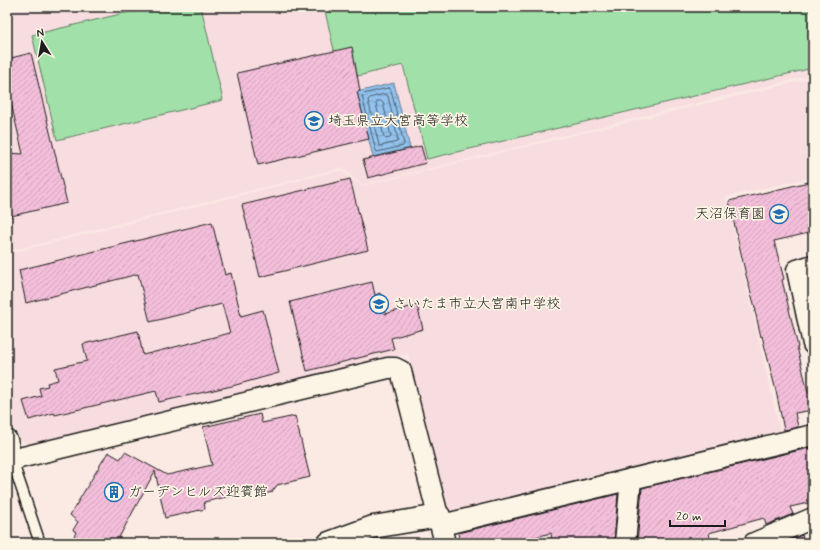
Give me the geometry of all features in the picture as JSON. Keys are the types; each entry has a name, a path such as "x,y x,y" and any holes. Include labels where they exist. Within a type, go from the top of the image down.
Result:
{"street":[{"path":"813,266 797,270 813,344"},
{"path":"7,440 10,460 388,368 395,368 401,372 442,528"},
{"path":"329,543 373,527 442,528 631,479 813,435"},
{"path":"626,543 631,479"},
{"path":"754,543 813,518"}],"lane":[{"path":"10,460 40,543"}],"shaded area":[{"name":"埼玉県立大宮高等学校","path":"7,7 813,7 813,75 362,185 341,168 7,252"},
{"name":"さいたま市立大宮南中学校","path":"812,78 813,177 726,197 781,435 456,515 446,509 408,354 29,445 16,437 7,401 7,254 340,170 362,186"}],"green space":[{"path":"150,7 201,7 223,100 57,140 32,35"},
{"path":"324,7 806,7 813,14 813,68 427,159 403,65 341,80"}],"water":[{"path":"394,83 410,148 373,157 357,92"}],"building":[{"path":"352,47 360,91 357,92 369,139 258,165 237,73"},
{"path":"31,53 67,203 7,217 7,153 23,154 7,86 7,59"},
{"path":"421,146 426,163 368,178 363,160"},
{"path":"350,179 368,250 260,277 242,205"},
{"path":"813,181 813,232 774,241 784,279 782,280 808,392 813,391 813,410 795,413 798,427 784,430 776,391 762,336 761,337 729,201"},
{"path":"212,222 225,275 231,273 241,316 263,310 279,373 232,386 159,402 156,391 55,415 54,413 29,420 23,401 41,396 39,388 48,386 47,383 58,380 55,368 87,361 83,344 138,331 143,355 230,333 222,304 150,322 138,274 26,303 19,270"},
{"path":"372,282 375,295 380,293 385,314 417,305 423,329 391,338 394,349 307,371 290,302"},
{"path":"260,414 262,423 295,416 310,477 277,485 272,492 265,494 258,494 253,491 204,502 205,509 165,518 155,471 116,543 71,543 76,532 73,530 78,522 70,515 108,452 120,459 125,452 167,475 212,465 203,427"},
{"path":"813,447 813,502 790,507 793,514 766,525 764,518 709,533 711,543 637,543 642,488"},
{"path":"618,494 614,543 552,543 551,533 513,543 460,543 458,533"},
{"path":"802,535 805,543 783,543"}],"place":[{"name":"埼玉県立大宮高等学校","path":"314,121"},
{"name":"天沼保育園","path":"779,214"},
{"name":"さいたま市立大宮南中学校","path":"379,304"},
{"name":"ガーデンヒルズ迎賓館","path":"114,492"}]}
